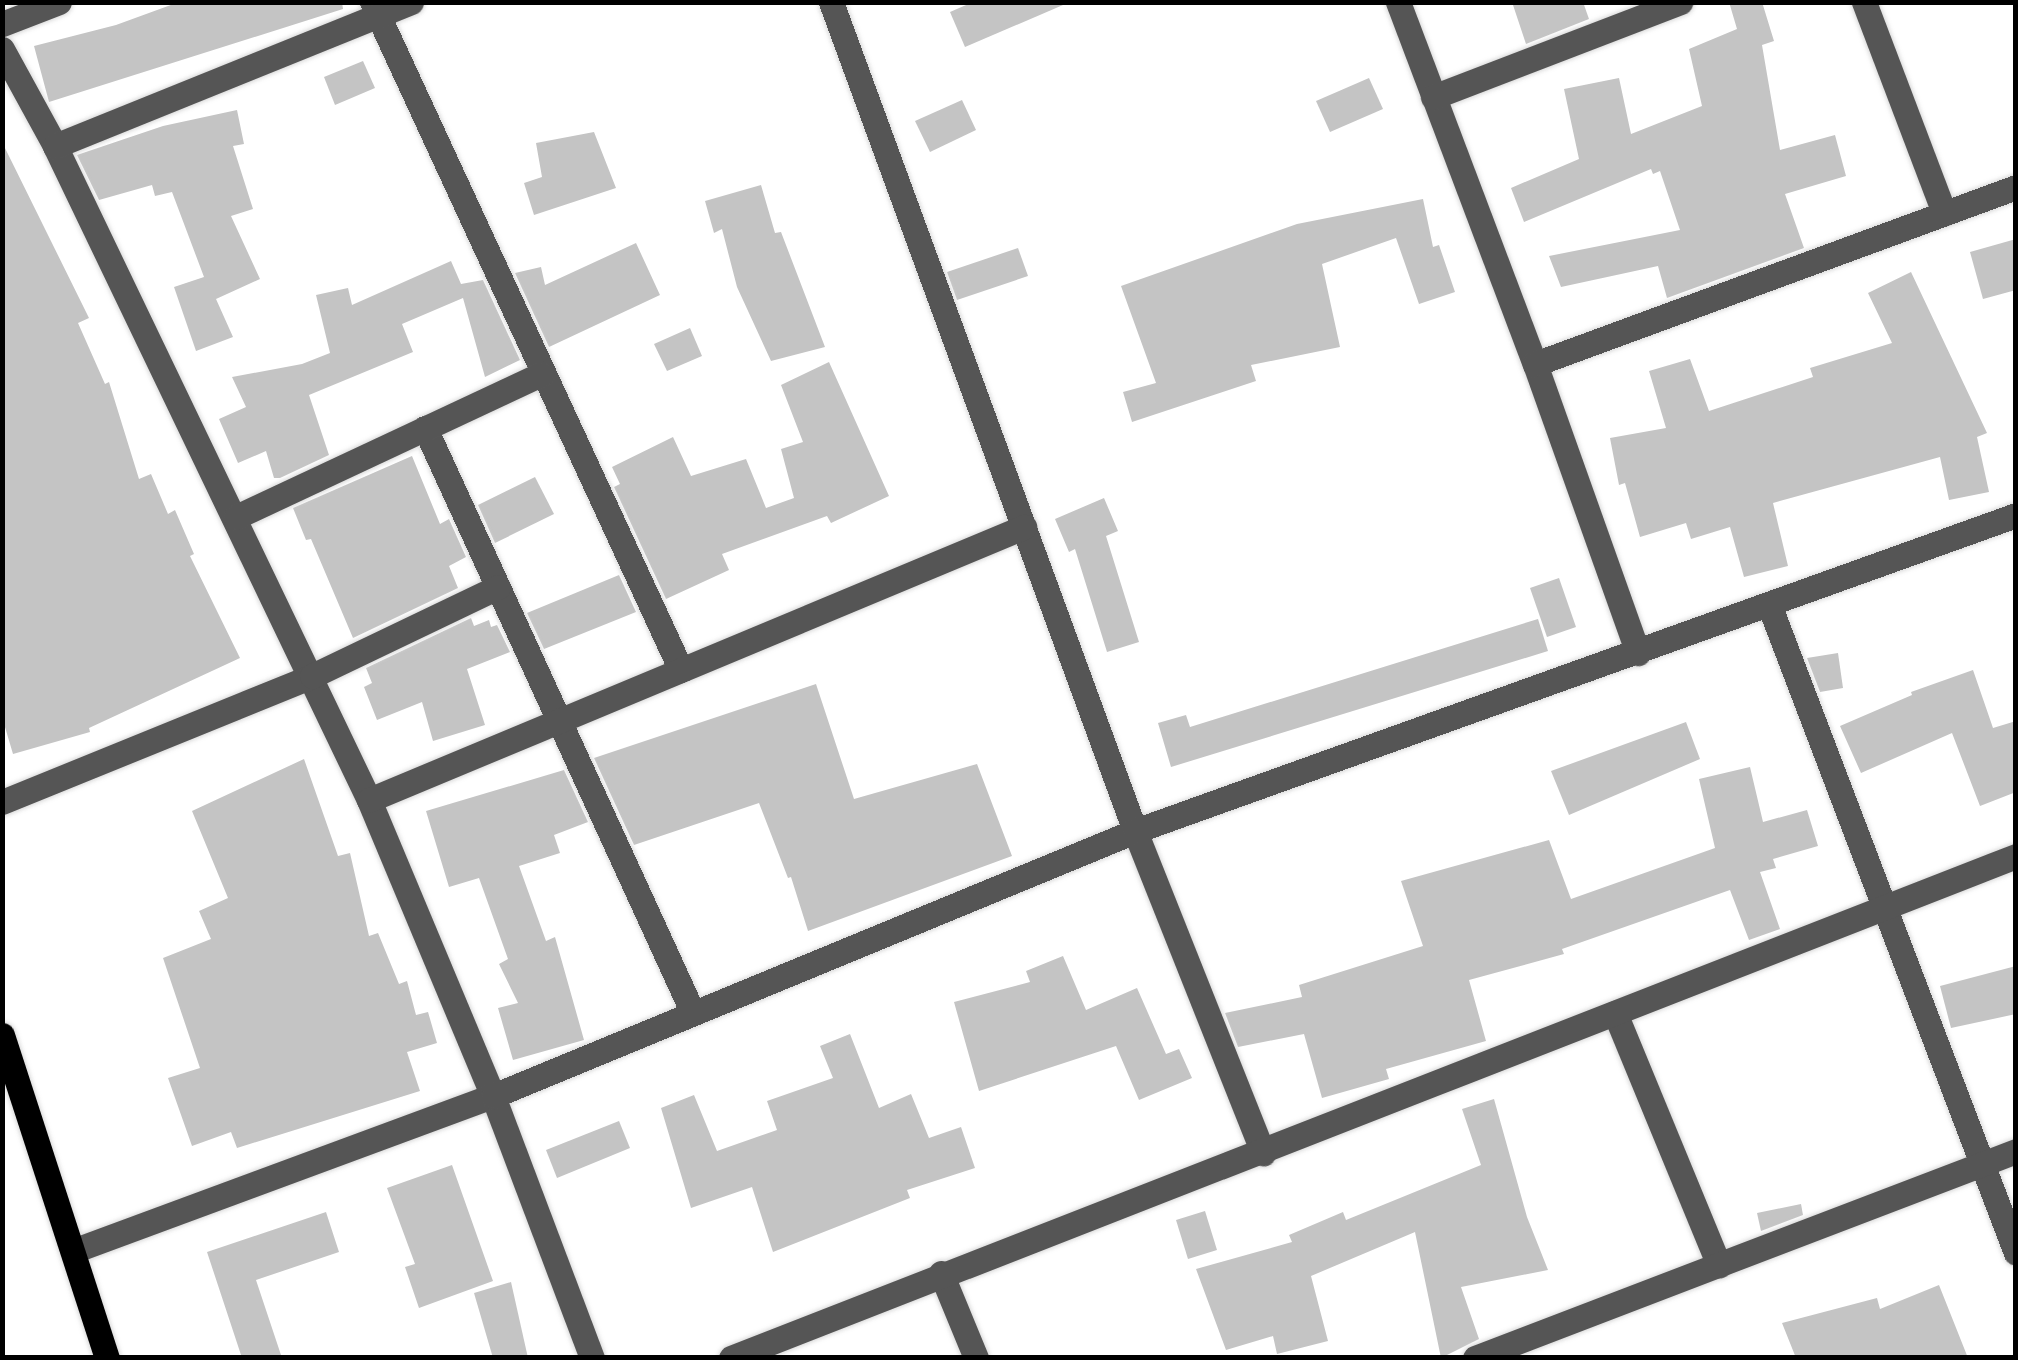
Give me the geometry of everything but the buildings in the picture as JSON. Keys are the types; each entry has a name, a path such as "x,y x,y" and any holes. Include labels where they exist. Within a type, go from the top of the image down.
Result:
{"main road":[{"path":"2,1034 107,1358"}],"street":[{"path":"2,24 58,2"},
{"path":"55,146 374,9 411,2"},
{"path":"831,2 1135,831 1263,1153"},
{"path":"1398,2 1536,364 1638,654"},
{"path":"1433,97 1680,2"},
{"path":"1864,2 1944,213"},
{"path":"374,9 680,670"},
{"path":"2,49 55,146 369,800 493,1096 592,1358"},
{"path":"1536,364 2016,187"},
{"path":"236,517 541,374"},
{"path":"425,428 693,1013"},
{"path":"73,1250 493,1096 1135,831 2016,516"},
{"path":"369,800 1024,527"},
{"path":"2,802 312,676 498,586"},
{"path":"1770,607 2016,1253"},
{"path":"732,1358 2016,856"},
{"path":"1615,1013 1719,1266"},
{"path":"1475,1358 2016,1151"},
{"path":"941,1274 976,1358"}]}
